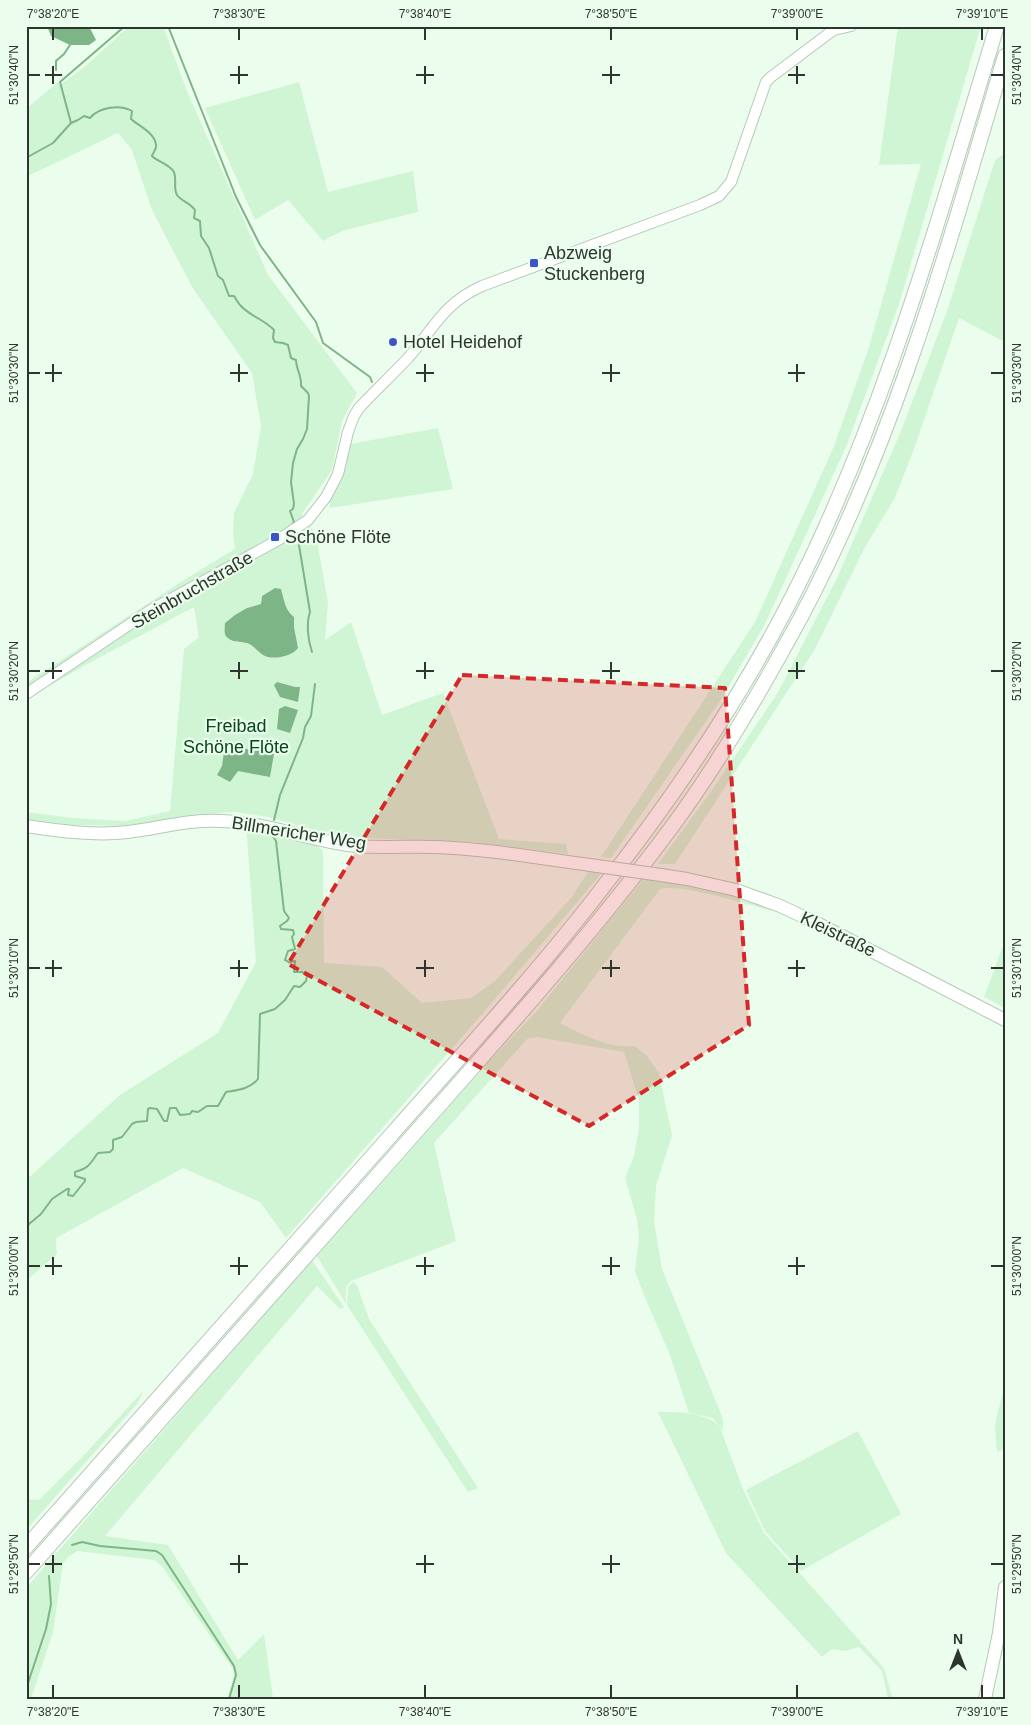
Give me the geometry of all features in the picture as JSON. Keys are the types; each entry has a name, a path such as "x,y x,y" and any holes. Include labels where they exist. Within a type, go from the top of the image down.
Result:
{"highway":[{"path":"26,1548 521,987 606,884 697,758 748,676 787,607 813,555 866,433 920,281 997,26"},
{"path":"26,1572 532,1000 671,827 714,766 802,615 832,554 882,439 934,294 1005,56"}],"main road":[{"name":"Billmericher Weg","path":"26,826 113,833 198,821 222,821 246,823 308,838 357,846 437,847 661,875"},
{"name":"Kleistraße","path":"661,875 736,890 778,905 819,924 1005,1020"},
{"path":"985,1699 999,1633 1005,1587"}],"street":[{"name":"Steinbruchstraße","path":"26,694 151,610 278,540 308,520 326,497 338,474 348,432 354,416 412,353 446,310 466,294 482,286 719,196 731,182 766,82 834,30 851,26"}],"highlighted area":[{"path":"462,675 725,688 749,1025 589,1126 288,964"}],"green space":[{"name":"Freibad Schöne Flöte","path":"129,26 163,26 187,91 268,275 357,393 342,421 332,470 302,514 316,535 328,602 325,640 351,622 382,715 443,693 499,839 566,844 568,854 471,842 363,838 321,832 268,817 235,812 194,815 126,826 73,825 26,819 26,812 73,818 125,821 170,811 184,649 199,637 194,607 89,663 26,701 26,683 235,549 233,535 234,513 253,474 261,426 252,373 192,287 152,210 132,150 118,133 26,177 26,109 58,82 60,85 87,65","holes":["275,588 294,617 298,648 295,652 265,656 225,623 247,608 261,604 262,596"]},
{"path":"898,26 981,26 899,304 846,447 765,624 720,701 611,858 601,857 755,622 834,446 868,350 921,164 879,165"},
{"path":"299,82 328,192 413,171 418,212 342,231 323,241 288,200 255,220 205,108"},
{"path":"1005,153 1005,342 959,318 895,498 865,547 815,649 675,864 658,864 710,793 777,694 837,578 901,431 947,311 995,160"},
{"path":"438,428 453,489 330,508 329,500 350,444"},
{"path":"246,823 309,838 323,851 324,963 382,967 422,1003 471,998 495,981 571,898 588,872 602,873 483,1013 286,1238 260,1202 183,1168 56,1238 57,1254 26,1281 26,1180 120,1095 218,1033 256,962"},
{"path":"644,878 686,882 777,907 776,912 700,892 684,889 660,889 560,1023 606,1043 635,1046 647,1056 659,1073 672,1135 656,1186 654,1221 662,1269 723,1419 723,1431 713,1418 689,1413 670,1355 635,1271 639,1238 637,1219 625,1178 634,1156 639,1129 639,1100 624,1052 537,1037 527,1039 434,1143 456,1241 351,1281 346,1287 346,1304 317,1256 495,1055 536,1012"},
{"path":"1005,941 1005,1008 984,997"},
{"path":"312,1260 344,1307 340,1309 317,1286 105,1536 168,1545 238,1660 264,1634 273,1699 227,1699 235,1672 162,1566 154,1560 77,1551 68,1557 63,1564 53,1632 31,1699 26,1699 26,1588"},
{"path":"353,1282 357,1285 369,1319 478,1488 468,1492 347,1305 348,1287"},
{"path":"1005,1384 1004,1449 997,1452 995,1424"},
{"path":"144,1390 137,1404 26,1530 26,1499 39,1500 85,1454"},
{"path":"658,1412 699,1416 707,1418 720,1427 743,1489 764,1533 884,1668 893,1699 888,1699 882,1671 859,1647 846,1651 832,1649 822,1657 726,1553"},
{"path":"858,1431 901,1514 801,1571 765,1531 746,1490"}],"shaded area":[{"path":"47,26 89,26 96,40 89,45 70,45 51,36"},
{"path":"275,588 281,589 287,608 294,617 298,648 288,655 273,658 263,655 249,644 230,640 225,635 225,623 247,608 261,604 262,596"},
{"path":"277,682 300,687 298,702 280,697 274,685"},
{"path":"285,706 298,710 290,733 277,729 279,709"},
{"path":"225,745 257,751 258,749 274,754 270,777 238,771 230,782 217,775 222,766"}],"waterway":[{"path":"125,26 60,82 71,123 84,116 90,118 104,109 116,107 132,111 131,119 150,133 155,141 156,148 152,156 172,169 175,175 177,195 195,210 194,218 200,221 201,236 209,248 218,276 223,280 229,296 234,296 239,304 274,330 273,338 275,342 288,345 291,358 296,360 301,386 309,396 307,429 297,449 293,463 291,482 294,504 293,509 290,511 294,522 290,527"},
{"path":"168,26 236,197 260,245 316,322 323,343 370,377 372,382"},
{"path":"56,70 56,61 70,45"},
{"path":"26,158 53,143 71,123"},
{"path":"298,539 310,612 308,632 312,652"},
{"path":"274,820 280,795 303,738 305,727 311,716 315,684"},
{"path":"26,1229 41,1214 52,1199 67,1189 69,1189 68,1195 73,1196 85,1181 85,1179 75,1176 75,1172 87,1167 98,1153 110,1152 113,1149 113,1140 122,1137 132,1124 147,1121 148,1109 157,1109 164,1121 167,1121 170,1108 176,1108 180,1115 190,1114 192,1111 198,1112 207,1106 218,1106 226,1092 248,1087 258,1079 260,1014 275,1009 285,1000 294,986 300,987 306,981 307,976 302,972 294,972 295,961 289,962 285,960 288,951 295,949 292,937 294,934 293,930 281,929 280,926 289,918 284,911 276,841 272,835"},
{"path":"72,1545 82,1542 100,1546 156,1551 162,1555 234,1666 236,1675 229,1699"},
{"path":"26,1689 46,1629 51,1604 49,1576"}],"place":[{"name":"Abzweig Stuckenberg","path":"534,263"},
{"name":"Hotel Heidehof","path":"393,342"},
{"name":"Schöne Flöte","path":"275,537"}]}
